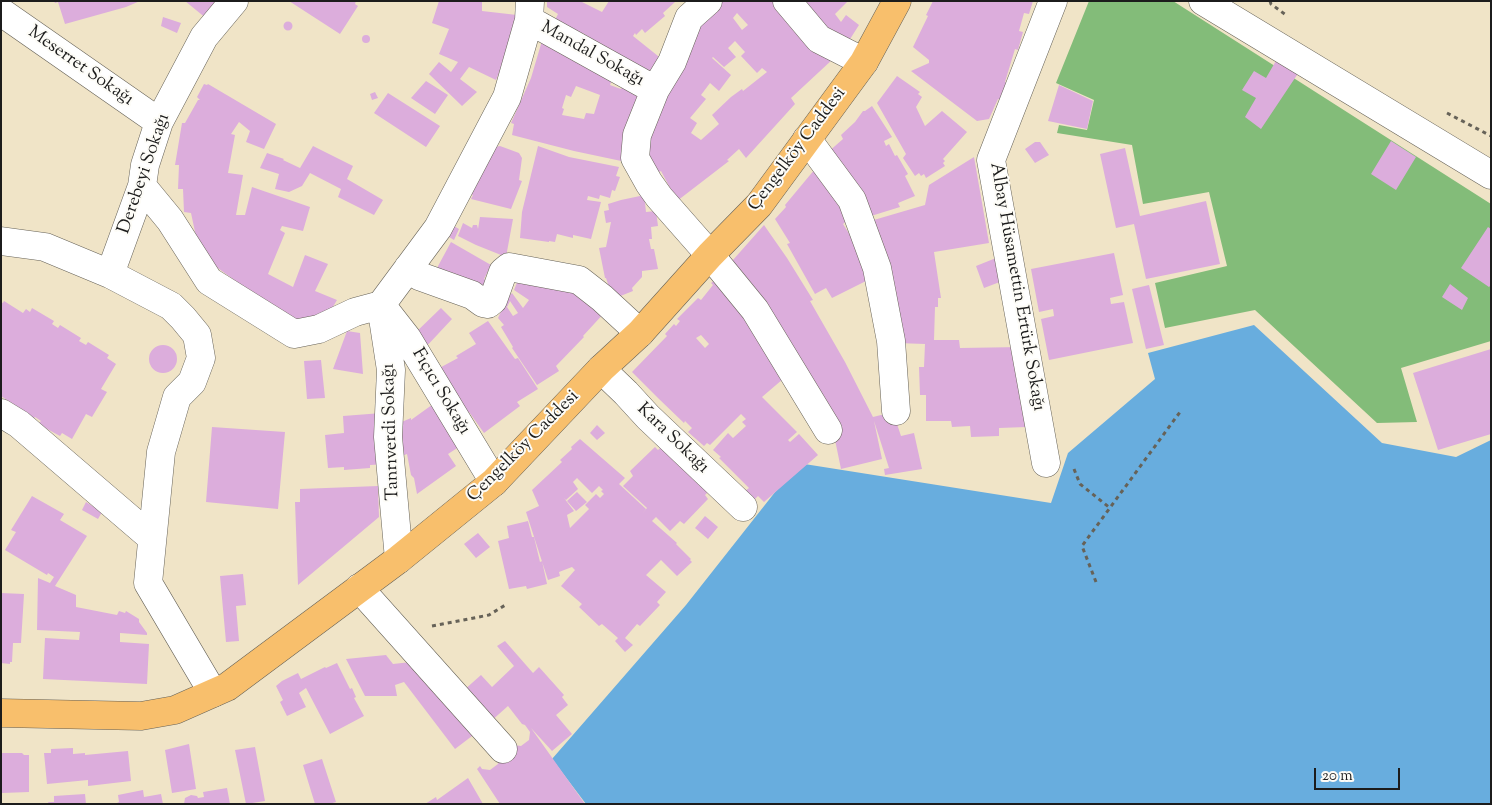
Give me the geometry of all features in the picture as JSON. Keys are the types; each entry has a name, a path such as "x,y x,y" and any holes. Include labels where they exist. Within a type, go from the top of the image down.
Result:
{"main road":[{"name":"Çengelköy Caddesi","path":"1,713 141,716 175,710 227,687 399,559 494,482 601,369 640,333 758,205 864,62 897,1"}],"street":[{"name":"Derebeyi Sokağı","path":"110,274 142,186 144,165 159,122 204,37 234,1"},
{"path":"708,1 689,18 672,62 655,90 637,135 635,158 649,183 659,196 755,310 828,430"},
{"path":"787,1 819,39 864,62"},
{"name":"Albay Hüsamettin Ertürk Sokağı","path":"1053,1 991,160 1059,462"},
{"path":"1210,3 1491,175"},
{"path":"142,186 170,220 209,281 294,334 319,330 355,312 381,304 438,228 507,97 529,11"},
{"name":"Mandal Sokağı","path":"529,11 655,90"},
{"name":"Meserret Sokağı","path":"1,12 159,122"},
{"path":"808,139 852,200 878,268 891,341 896,411"},
{"path":"1,241 45,247 110,274 171,306 197,335 201,358 192,382 177,397 161,452 148,583 214,693"},
{"path":"408,268 419,276 488,304 493,300 503,272 509,267 578,280 602,298 640,333"},
{"name":"Fıçıcı Sokağı","path":"381,304 407,338 494,482"},
{"name":"Tanrıverdi Sokağı","path":"381,304 391,370 388,437 399,559"},
{"name":"Kara Sokağı","path":"601,369 743,507"},
{"path":"1,413 19,424 152,538"},
{"path":"359,588 503,749"}],"path":[{"path":"1096,582 1082,546 1180,412"},
{"path":"1059,462 1080,484 1110,508"},
{"path":"399,633 489,614 507,604"}],"green space":[{"path":"1089,1 1173,1 1491,204 1491,341 1401,368 1417,422 1377,423 1255,310 1165,328 1155,283 1227,266 1209,192 1143,204 1132,145 1057,133 1059,125 1087,130 1094,100 1056,83"}],"water":[{"path":"1254,325 1382,443 1456,457 1491,440 1491,804 586,804 552,759 686,605 798,463 1051,503 1068,453 1155,379 1148,353"}],"building":[{"path":"54,1 140,1 126,7 65,24 58,2 55,3"},
{"path":"185,1 221,1 207,19"},
{"path":"289,1 356,1 355,4 358,6 340,34"},
{"path":"439,1 482,1 482,11 517,15 513,40 496,80 469,67 460,79 477,92 462,106 429,74 439,62 451,72 458,62 439,54 449,29 432,23"},
{"path":"547,1 580,1 602,12 609,1 674,1 663,13 665,16 645,33 642,29 633,36 663,60 656,82 616,57 583,33 581,36 555,20 558,14 547,7"},
{"path":"720,1 775,1 833,59 791,98 795,104 746,158 739,149 727,160 729,161 677,201 661,171 659,172 644,156 639,146 689,31","holes":["737,13 748,25 742,30 733,18","735,41 745,52 741,56 757,73 762,68 767,72 743,91 742,89 731,97 712,115 719,124 701,140 691,133 697,123 690,118 706,99 701,95 710,83 719,91 731,75 712,58 724,67 736,57 728,48"]},
{"path":"782,1 848,1 835,14 841,22 846,15 859,25 845,47"},
{"path":"933,1 1033,1 1029,14 1024,13 1019,31 1023,32 1018,50 1015,49 1005,82 1010,84 1002,101 998,99 989,119 977,121 911,71 929,63 929,60 913,47"},
{"path":"163,17 181,23 177,33 161,26"},
{"path":"288,22 292,26 288,30 284,26"},
{"path":"544,34 614,75 610,85 621,89 625,79 648,89 626,162 512,135 514,124 511,123 531,78","holes":["576,86 600,95 594,114 586,113 584,119 562,115 566,95 571,97"]},
{"path":"366,35 370,39 366,43 362,39"},
{"path":"1277,59 1299,72 1261,129 1245,117 1256,98 1242,90 1254,71 1266,78"},
{"path":"897,76 920,92 918,94 922,97 916,107 925,126 942,111 967,132 943,159 945,166 926,178 924,174 921,176 919,173 915,176 903,158 906,154 877,103"},
{"path":"426,81 448,95 435,114 411,98"},
{"path":"204,84 208,84 276,124 264,149 246,142 250,131 239,122 231,134 235,135 228,173 243,175 236,215 245,215 252,187 310,207 303,231 282,226 280,230 285,233 268,274 293,287 305,255 328,264 315,291 337,300 324,322 288,323 252,293 200,255 191,213 184,212 183,189 178,189 179,165 175,165 182,123 185,123 198,100 200,100 197,97"},
{"path":"1059,85 1093,101 1087,129 1048,121"},
{"path":"375,92 378,98 372,100 370,94"},
{"path":"388,93 440,126 426,147 374,113"},
{"path":"872,106 892,137 884,141 886,146 889,144 895,156 897,155 908,174 905,176 915,196 898,203 900,207 871,216 827,153 843,139 841,135 855,122 863,111"},
{"path":"1391,141 1416,157 1396,190 1371,174"},
{"path":"1035,142 1040,142 1049,155 1035,163 1025,149"},
{"path":"313,146 353,166 347,179 383,200 374,215 338,197 341,189 310,173 302,186 289,192 275,189 279,174 260,168 267,153 284,159 300,168"},
{"path":"500,146 519,153 522,158 519,180 522,181 511,209 471,199 473,195 469,194 495,147"},
{"path":"538,146 569,157 619,167 616,176 620,177 615,191 612,190 610,198 600,195 599,199 588,196 587,200 601,202 591,239 573,235 573,238 557,234 555,242 520,238 522,212"},
{"path":"1125,148 1140,216 1206,201 1220,264 1146,279 1134,224 1116,228 1100,154"},
{"path":"974,157 989,243 934,252 941,298 938,298 938,307 935,307 934,340 959,340 960,348 1022,347 1019,383 1020,399 1026,399 1026,427 999,428 999,436 971,437 970,426 952,427 951,421 926,421 926,395 920,395 919,367 924,367 925,344 897,343 867,222 925,205 929,185"},
{"path":"815,169 849,219 843,224 876,276 832,298 826,288 815,294 787,244 790,243 775,219"},
{"path":"640,194 644,194 646,212 656,211 658,226 651,227 652,239 649,239 651,249 654,249 658,269 642,271 642,277 632,288 633,291 613,299 605,278 599,248 606,247 611,222 606,223 604,211 609,210 608,204 640,196"},
{"path":"480,217 513,219 506,257 458,236 463,223 472,228 473,225 477,225 478,229"},
{"path":"447,222 459,229 454,240 441,232"},
{"path":"764,225 813,300 810,301 845,362 873,417 893,412 901,436 914,433 922,469 885,475 884,469 889,468 874,421 882,459 841,469 833,430 797,367 762,397 797,432 788,440 790,442 799,434 818,455 764,502 758,496 754,500 745,491 749,488 713,450 728,433 733,438 746,426 742,422 746,419 741,414 710,445 707,443 704,446 688,432 692,428 685,421 684,423 632,372 667,336 665,334 674,324 676,326 680,321 677,319 698,298 701,300 713,285 711,283 727,270 725,269","holes":["701,335 709,344 705,348 696,338"]},
{"path":"1488,227 1491,229 1491,285 1489,287 1461,268"},
{"path":"451,242 491,265 484,279 494,285 485,301 437,268"},
{"path":"1114,253 1123,295 1110,298 1111,304 1124,302 1133,343 1049,360 1041,319 1054,316 1053,309 1039,312 1031,269"},
{"path":"996,258 1005,280 984,288 976,266"},
{"path":"520,275 569,287 606,311 556,366 559,371 537,385 512,348 501,327 504,325 498,318 508,297 512,293 523,308 529,300 514,290","holes":["510,301 518,313 513,316 507,307"]},
{"path":"1450,284 1468,298 1462,310 1442,297"},
{"path":"1149,285 1164,345 1146,349 1132,289"},
{"path":"4,301 23,313 26,309 30,312 32,308 54,321 52,324 58,328 60,325 81,338 79,341 86,345 88,342 109,355 107,358 116,364 101,389 107,392 92,417 86,414 72,439 62,433 60,436 38,424 41,421 35,417 32,420 11,408 13,404 1,396 1,302 3,303"},
{"path":"441,308 452,319 424,349 412,336"},
{"path":"488,321 515,359 518,358 538,389 517,402 520,406 484,433 469,412 463,416 432,372 458,358 456,356 476,344 469,333"},
{"path":"347,331 360,333 363,374 333,369"},
{"path":"163,345 173,349 177,359 173,369 163,373 153,369 149,359 153,349"},
{"path":"1491,349 1491,434 1438,450 1413,373"},
{"path":"321,360 325,398 307,399 304,361"},
{"path":"436,402 465,443 448,454 456,466 417,494 407,454 399,457 390,427 411,418 411,420"},
{"path":"382,413 389,464 370,465 370,468 344,470 344,467 328,468 325,435 344,433 343,416"},
{"path":"597,425 605,433 597,440 590,433"},
{"path":"212,427 285,432 278,509 206,502"},
{"path":"580,439 625,478 619,484 646,509 641,515 647,508 623,486 633,476 630,471 655,447 658,450 668,440 715,485 705,495 708,499 684,524 680,521 670,531 656,517 652,521 677,543 692,562 677,576 661,560 646,575 666,592 657,602 660,605 640,626 637,624 625,638 633,645 625,652 615,641 618,638 602,624 599,626 579,607 582,604 561,586 575,570 572,567 559,572 560,576 548,580 526,512 539,506 532,490 562,462 560,460 572,449 571,447","holes":["577,478 592,493 599,486 604,494 600,498 596,494 585,505 589,509 570,528 567,515 574,511 564,498 566,500 578,489 573,482"]},
{"path":"378,486 379,517 298,585 295,502 300,502 300,489"},
{"path":"577,492 587,502 576,511 567,501"},
{"path":"32,496 64,514 60,520 87,536 55,586 76,595 76,607 117,615 119,611 125,613 126,611 139,619 147,635 120,633 120,642 149,644 147,684 43,679 45,638 79,640 80,632 37,630 38,578 50,583 54,577 48,573 47,575 5,550 16,532 11,530"},
{"path":"86,502 102,512 98,519 82,510"},
{"path":"705,516 718,527 708,539 695,528"},
{"path":"528,521 540,562 542,561 547,584 527,589 526,586 509,589 498,541 509,538 507,526"},
{"path":"478,533 490,547 476,558 464,544"},
{"path":"243,574 246,605 236,606 239,641 226,642 220,576"},
{"path":"1,593 24,594 21,643 13,643 12,662 10,664 1,663"},
{"path":"505,641 533,673 539,667 564,695 562,697 568,705 556,715 572,734 552,751 531,728 585,804 500,804 477,769 480,766 482,769 490,770 498,764 499,756 514,745 521,746 529,740 530,732 508,706 490,722 463,691 481,675 492,687 514,666 497,646"},
{"path":"386,655 393,664 420,661 476,733 455,749 404,682 395,685 397,696 365,696 346,659"},
{"path":"337,663 350,689 352,688 356,697 354,698 364,716 330,734 306,688 299,693 306,707 287,716 280,702 283,700 276,686 298,673 301,679"},
{"path":"189,744 196,789 172,793 165,750"},
{"path":"255,747 265,801 246,804 235,750"},
{"path":"73,748 73,754 85,753 85,755 128,751 131,781 88,786 88,780 47,784 44,753 51,753 51,749"},
{"path":"1,753 29,755 29,792 2,793"},
{"path":"322,759 336,802 315,804 303,765"},
{"path":"468,778 483,804 425,804 436,797 437,800"},
{"path":"227,788 230,804 184,804 185,798 191,795 198,798 204,797 203,792"},
{"path":"143,790 144,797 161,794 163,804 115,804 119,802 118,795"},
{"path":"85,794 86,804 49,804 48,802 54,802 54,796"}]}
